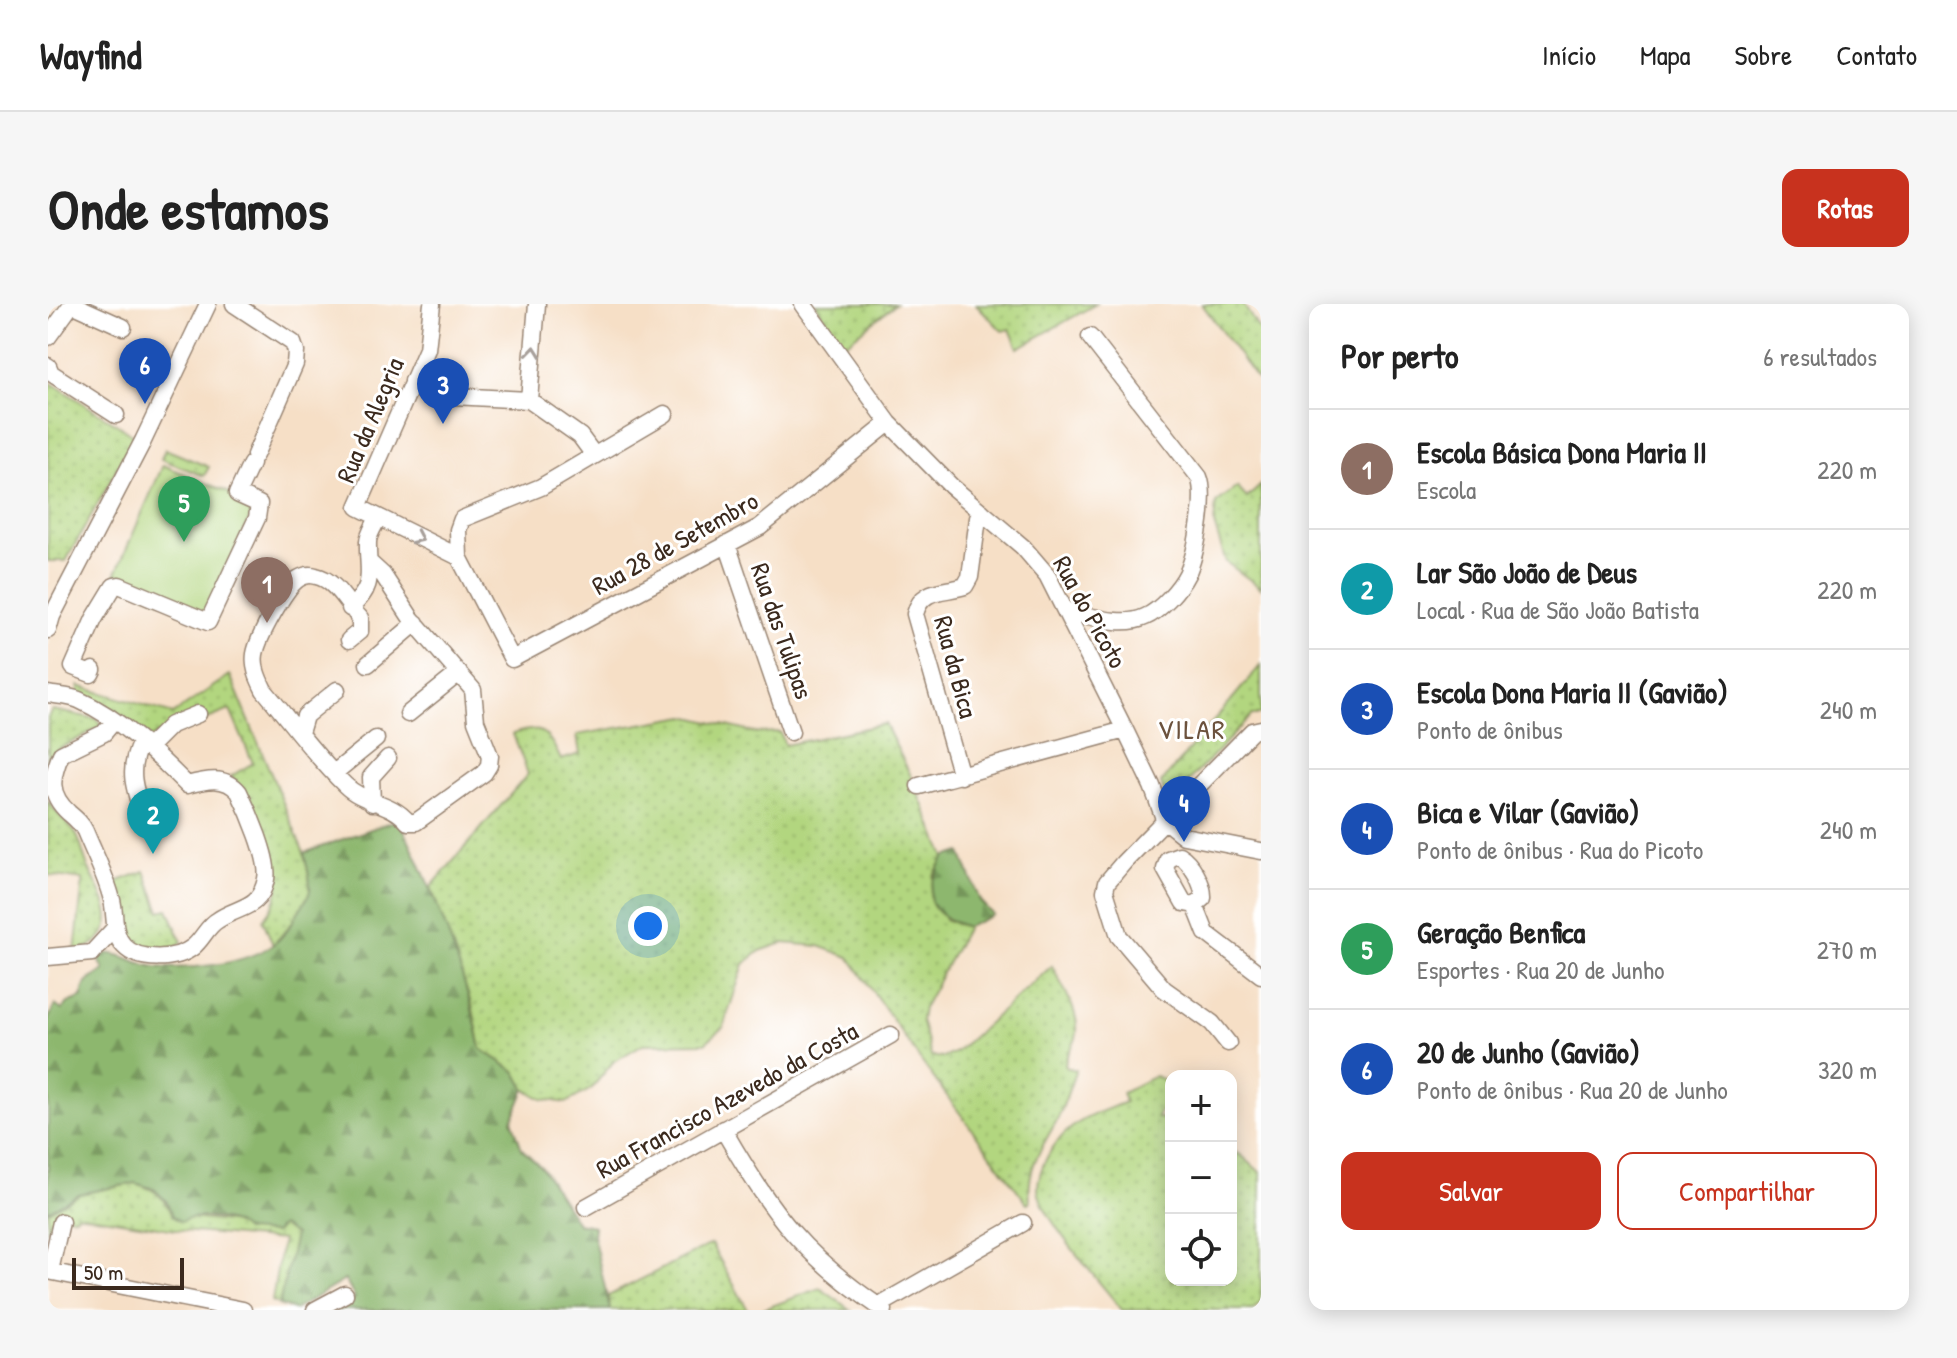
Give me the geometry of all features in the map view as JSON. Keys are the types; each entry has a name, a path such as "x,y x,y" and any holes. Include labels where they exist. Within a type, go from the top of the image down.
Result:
{"street":[{"path":"48,337 72,304 123,327"},
{"path":"93,670 91,674 73,667 94,619 114,586 119,585 208,622 257,518 259,504 237,494 295,364 296,352 293,343 282,334 234,304"},
{"name":"Rua da Alegria","path":"378,518 358,507 427,349 432,304"},
{"path":"529,400 537,304"},
{"name":"Rua do Picoto","path":"803,304 889,423 951,486 1036,561 1047,575 1152,786 1165,821"},
{"path":"49,618 143,441 203,306"},
{"path":"1066,611 1121,621 1145,617 1155,611 1188,572 1203,495 1199,477 1090,337"},
{"path":"48,366 51,373 116,415"},
{"path":"412,381 428,391 453,396 529,400 580,436 594,455"},
{"path":"350,608 361,599 366,588 371,564 368,539 378,518 459,557 458,530 462,519 541,487 665,414"},
{"name":"Rua 28 de Setembro","path":"459,557 512,659 760,527 889,423"},
{"name":"Rua da Bica","path":"961,776 915,614 918,603 925,596 965,586 970,577 978,518 982,512"},
{"name":"Rua das Tulipas","path":"727,544 791,732"},
{"path":"349,640 361,627 360,618 332,584 318,576 304,576 293,583 260,639 255,661 259,679 264,690 346,787 372,803 393,807 408,822 416,822 484,773 490,756 476,721 473,690 416,623 383,575 371,564"},
{"path":"368,664 416,623"},
{"path":"408,714 459,673"},
{"path":"300,733 305,716 337,690"},
{"path":"48,694 77,699 114,721 187,785 222,780 233,785 243,801 268,874 265,885 245,909 215,921 191,949 178,954 149,956 136,954 125,947 115,928 112,900 82,824 56,798 51,778 61,754 104,733 114,721"},
{"path":"143,815 132,783 132,771 145,745 171,725 198,714"},
{"path":"1228,1043 1212,1023 1164,989 1119,936 1107,901 1107,882 1252,731 1261,729"},
{"path":"919,786 1125,730"},
{"path":"334,773 376,739"},
{"path":"372,803 371,777 388,758"},
{"path":"1165,821 1184,836 1261,851"},
{"path":"1195,905 1206,933 1261,975"},
{"path":"48,957 92,953 115,928"},
{"name":"Rua Francisco Azevedo da Costa","path":"586,1207 891,1035"},
{"path":"723,1129 775,1214 808,1252 840,1280 881,1308 1023,1223"},
{"path":"61,1222 49,1271 243,1310"},
{"path":"315,1310 345,1294"}],"green space":[{"path":"816,304 895,304 843,346"},
{"path":"976,304 1096,304 1018,348 1010,329 1002,331"},
{"path":"1202,304 1243,304 1261,333 1261,382 1255,377"},
{"path":"48,381 135,436 66,561 48,561"},
{"path":"165,449 209,467 204,476 161,459"},
{"path":"163,465 256,504 206,619 113,580"},
{"path":"1261,485 1261,588 1226,562 1214,524 1216,503 1237,487 1247,498"},
{"path":"1261,665 1261,715 1252,715 1168,803 1161,783"},
{"path":"230,675 304,853 310,878 310,892 304,906 273,945 263,920 276,898 279,884 277,868 266,834 231,776 253,763 230,710 205,720 202,713 150,738 131,723 78,694 79,686 173,714"},
{"path":"52,710 97,719 102,726 55,751 48,764 48,717"},
{"path":"686,716 756,733 780,732 785,745 885,724 914,782 945,857 933,876 945,920 967,927 923,1008 921,1020 931,1056 943,1058 956,1052 1052,966 1074,1010 1076,1038 1065,1067 1076,1070 1058,1118 1033,1167 1030,1202 1027,1203 921,1061 849,957 819,946 783,943 760,951 744,964 723,1028 705,1043 643,1044 613,1062 591,1089 566,1103 542,1099 525,1089 516,1072 481,1049 473,1009 431,887 528,774 513,734 531,730 544,734 561,760 580,754 577,735"},
{"path":"48,800 76,834 102,895 108,918 101,937 75,953 83,880 48,875"},
{"path":"399,819 447,931 481,1049 516,1072 525,1089 512,1120 522,1149 542,1168 577,1223 594,1226 593,1235 610,1310 331,1310 355,1298 345,1280 294,1310 279,1305 295,1235 281,1226 275,1233 245,1231 214,1218 181,1222 172,1216 167,1202 154,1189 135,1183 79,1194 48,1211 48,1020 55,1005 62,1010 68,1003 83,997 86,984 104,970 97,955 120,955 156,967 184,968 230,962 259,952 283,935 308,896 310,881 304,853"},
{"path":"961,852 980,901 993,915 967,927 942,915 931,901 930,892 945,857"},
{"path":"145,871 160,911 168,909 182,942 175,947 143,953 125,939 116,882"},
{"path":"1155,1076 1165,1082 1165,1097 1156,1118 1165,1119 1165,1286 1237,1286 1237,1153 1261,1173 1261,1302 1253,1310 1122,1310 1049,1215 1038,1188 1048,1156 1058,1140 1076,1124 1125,1102 1122,1093"},
{"path":"135,1183 158,1194 172,1216 237,1223 245,1231 281,1225 296,1235 279,1305 272,1301 282,1240 183,1231 77,1214 75,1217 55,1214 48,1231 48,1211 79,1194"},
{"path":"711,1244 748,1310 610,1310 608,1296"},
{"path":"820,1288 851,1310 761,1310"}],"place":[{"name":"20 de Junho (Gavião)","path":"145,404"},
{"name":"Escola Dona Maria II (Gavião)","path":"443,424"},
{"name":"Geração Benfica","path":"184,542"},
{"name":"Escola Básica Dona Maria II","path":"267,623"},
{"name":"Bica e Vilar (Gavião)","path":"1184,842"},
{"name":"Lar São João de Deus","path":"153,854"}],"district":[{"name":"VILAR","path":"1192,729"}]}
